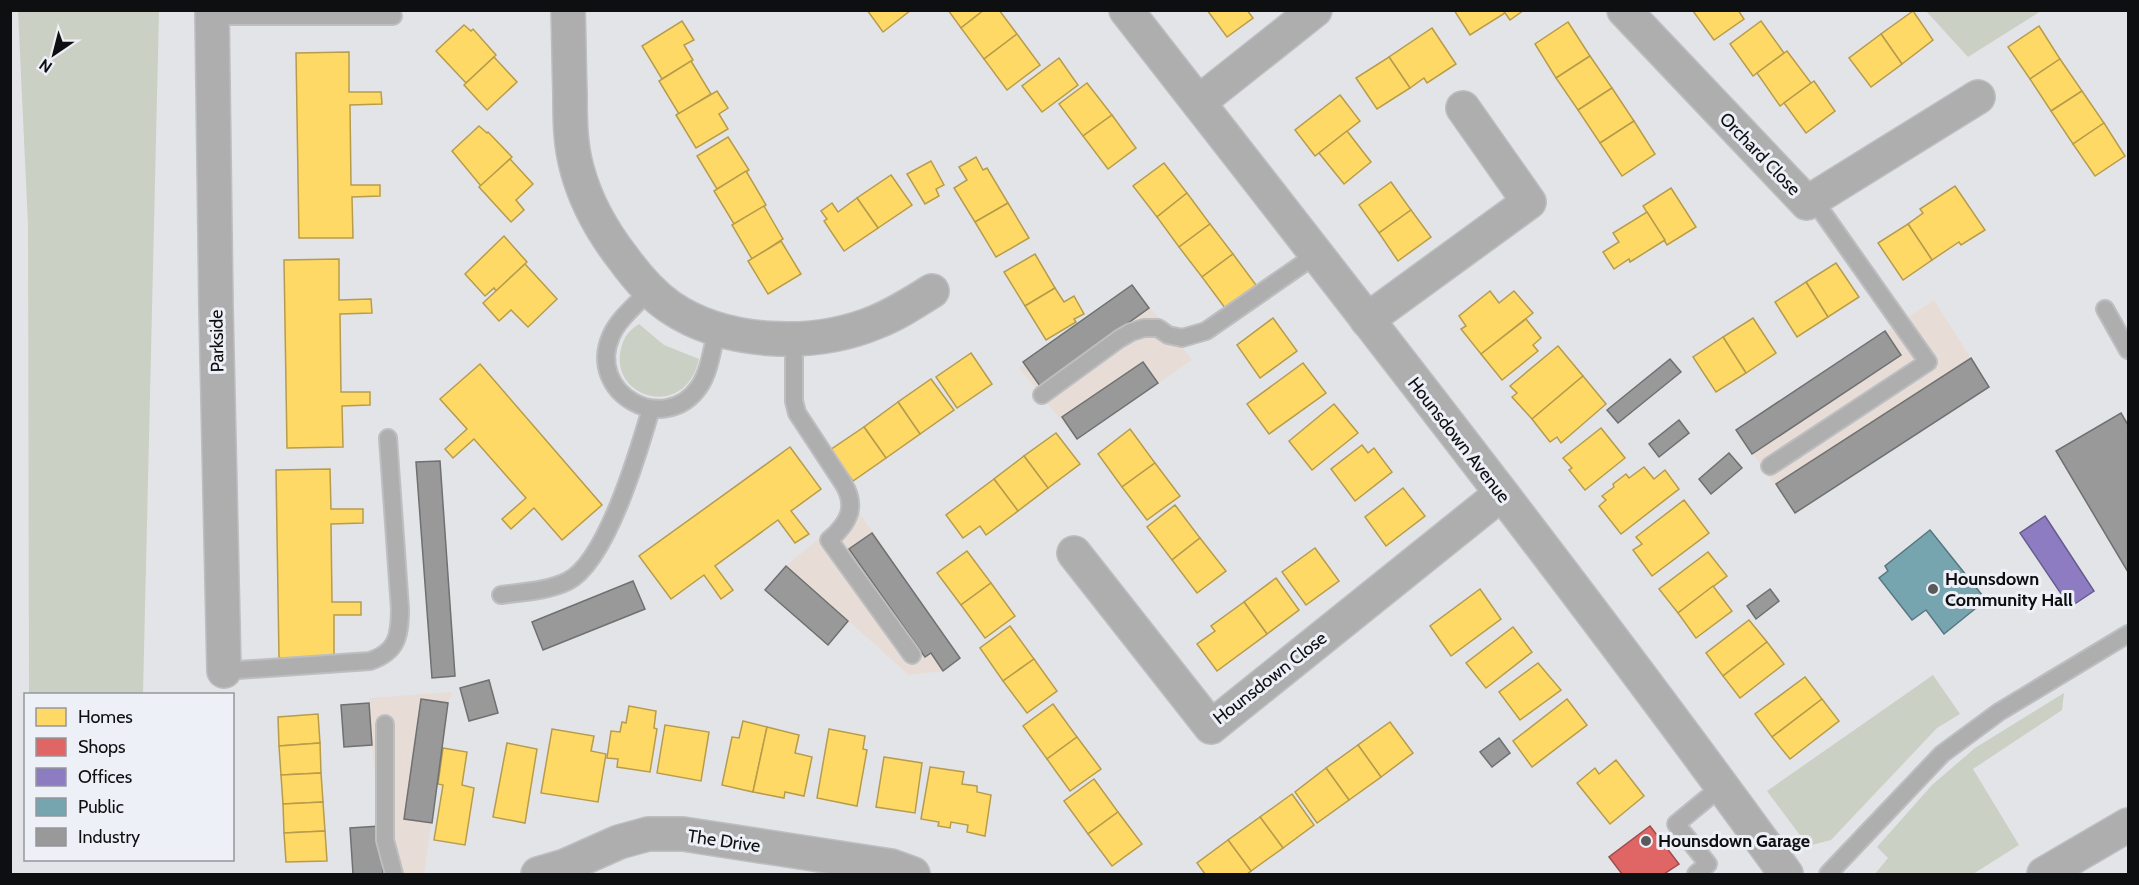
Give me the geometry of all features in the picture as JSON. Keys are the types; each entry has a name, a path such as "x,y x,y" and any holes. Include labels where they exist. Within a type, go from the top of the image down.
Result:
{"street":[{"path":"568,10 571,139 577,169 594,216 609,240 649,291 669,307 693,321 717,330 769,338 794,339 824,337 874,323 902,310 932,291"},
{"name":"Hounsdown Avenue","path":"1126,10 1501,494 1786,874"},
{"path":"1199,102 1315,10"},
{"name":"Orchard Close","path":"1624,10 1808,203 1978,97"},
{"name":"Parkside","path":"212,13 224,671"},
{"path":"1367,320 1529,202 1463,108"},
{"name":"Hounsdown Close","path":"1074,553 1211,727 1501,494"},
{"path":"2044,874 2128,825"},
{"name":"The Drive","path":"538,874 565,866 619,842 648,834 683,834 891,866 913,874"}],"lane":[{"path":"212,13 393,16"},
{"path":"1770,466 1928,362 1813,199"},
{"path":"1042,395 1131,332 1144,328 1158,328 1182,338 1206,331 1317,254"},
{"path":"649,291 611,335 606,353 606,366 612,383 622,396 636,405 651,409 665,408 680,404 689,398 700,386 707,370 717,330"},
{"path":"2105,309 2128,350"},
{"path":"794,339 794,401 797,413 848,491 850,500 848,518 844,526 829,540 912,655"},
{"path":"501,595 552,588 571,580 585,566 601,542 627,487 651,409"},
{"path":"224,671 370,661 384,656 389,651 397,637 400,609 388,438"},
{"path":"1828,874 1942,754 1999,712 2087,661 2128,634"},
{"path":"385,724 385,840 394,874"},
{"path":"1696,874 1708,864 1676,824 1722,786"}],"shaded area":[{"path":"18,11 159,11 143,693 29,693 28,225"},
{"path":"1926,11 2041,11 1968,57"},
{"path":"1132,285 1192,360 1077,439 1019,368"},
{"path":"1934,300 1989,387 1795,513 1736,430"},
{"path":"639,324 664,345 699,359 691,379 679,391 664,396 649,395 635,389 625,378 620,363 622,345 633,328"},
{"path":"856,508 960,658 943,671 909,675 849,621 828,645 765,590 786,566"},
{"path":"1933,675 1960,714 1937,728 1831,840 1808,846 1767,791"},
{"path":"452,692 448,703 424,874 353,874 350,828 380,825 372,745 344,747 341,705 369,703 370,698"},
{"path":"2064,693 2062,710 1973,769 2019,845 1973,874 1875,874 1888,858 1877,847 1932,785 1975,748"}],"building: Homes":[{"path":"867,10 911,10 883,32"},
{"path":"948,10 984,10 961,28"},
{"path":"984,10 999,10 1017,34 984,59 961,28"},
{"path":"1207,10 1247,10 1253,18 1227,37"},
{"path":"1454,10 1503,10 1505,13 1470,35"},
{"path":"1503,10 1524,10 1510,20"},
{"path":"1738,10 1744,19 1714,40 1693,11"},
{"path":"1913,11 1933,40 1902,64 1881,34"},
{"path":"682,21 694,40 684,45 693,60 662,79 642,46"},
{"path":"1761,21 1784,53 1753,76 1730,44"},
{"path":"1568,22 1590,56 1556,78 1535,44"},
{"path":"464,25 471,31 473,29 496,55 466,83 436,51"},
{"path":"2039,26 2060,59 2030,79 2008,47"},
{"path":"1432,28 1456,64 1427,83 1424,78 1410,88 1389,57"},
{"path":"1017,34 1040,65 1007,90 984,59"},
{"path":"1881,34 1902,64 1871,87 1849,58"},
{"path":"1787,51 1811,83 1780,106 1757,73"},
{"path":"349,52 349,92 381,92 382,104 350,105 351,185 380,185 380,196 352,197 353,238 299,238 296,53"},
{"path":"1590,56 1612,88 1578,110 1556,78"},
{"path":"494,57 517,82 487,110 464,85"},
{"path":"1389,57 1410,88 1377,109 1356,78"},
{"path":"1059,58 1078,85 1042,112 1022,86"},
{"path":"2060,59 2082,91 2051,111 2030,79"},
{"path":"691,61 711,94 679,114 659,81"},
{"path":"1814,81 1835,111 1806,133 1784,103"},
{"path":"1087,83 1112,115 1083,136 1059,104"},
{"path":"1612,88 1634,121 1600,143 1578,110"},
{"path":"717,91 728,108 719,114 728,129 696,148 676,115"},
{"path":"2082,91 2104,123 2073,144 2051,111"},
{"path":"1340,95 1360,121 1315,156 1295,130"},
{"path":"1112,115 1136,148 1108,169 1083,136"},
{"path":"1634,121 1655,154 1622,176 1600,143"},
{"path":"2104,123 2125,156 2095,176 2073,144"},
{"path":"479,126 512,157 481,186 452,151"},
{"path":"1347,131 1371,162 1344,184 1319,153"},
{"path":"728,137 749,170 717,189 697,156"},
{"path":"976,157 983,170 987,168 1008,203 975,222 954,188 967,180 959,167"},
{"path":"510,159 533,184 516,200 524,210 511,222 479,187"},
{"path":"931,161 944,185 936,189 939,196 925,204 907,174"},
{"path":"1164,163 1187,193 1157,217 1133,186"},
{"path":"746,171 766,205 734,224 714,191"},
{"path":"891,175 912,205 878,228 857,198"},
{"path":"1391,182 1411,210 1379,233 1359,205"},
{"path":"1955,186 1985,230 1961,245 1959,242 1932,260 1908,224 1923,213 1920,209"},
{"path":"1671,188 1696,227 1667,245 1643,206"},
{"path":"1187,193 1210,224 1179,247 1157,217"},
{"path":"857,198 878,228 844,251 824,221 827,219 821,211 832,203 838,212"},
{"path":"1008,203 1029,238 996,257 975,222"},
{"path":"764,206 783,239 752,259 732,225"},
{"path":"1411,210 1431,237 1398,261 1379,233"},
{"path":"1647,212 1665,240 1630,262 1629,259 1614,269 1603,252 1619,242 1613,233"},
{"path":"1210,224 1233,254 1202,277 1179,247"},
{"path":"1908,224 1932,260 1903,280 1878,243"},
{"path":"504,236 527,262 496,291 494,288 485,296 465,274"},
{"path":"781,241 801,274 768,294 748,261"},
{"path":"1035,254 1055,288 1025,306 1004,272"},
{"path":"1233,254 1256,285 1225,308 1202,277"},
{"path":"339,259 339,300 371,299 372,313 340,314 341,392 370,392 370,405 342,406 343,447 287,448 284,260"},
{"path":"1836,263 1859,297 1828,317 1806,282"},
{"path":"525,264 557,299 528,327 511,310 499,321 483,303"},
{"path":"1806,282 1828,317 1797,337 1775,302"},
{"path":"1055,288 1064,302 1074,296 1084,314 1074,319 1076,322 1046,340 1025,306"},
{"path":"1490,291 1499,303 1514,291 1533,313 1481,354 1461,329 1466,326 1459,316"},
{"path":"1273,318 1297,351 1260,378 1237,345"},
{"path":"1753,318 1776,353 1746,373 1723,337"},
{"path":"1526,319 1541,338 1533,345 1538,351 1502,380 1481,354"},
{"path":"1723,337 1746,373 1716,392 1693,357"},
{"path":"1558,346 1583,376 1532,419 1512,397 1517,393 1510,386"},
{"path":"971,353 992,384 957,408 936,377"},
{"path":"1303,363 1326,393 1269,434 1247,404"},
{"path":"480,364 602,505 562,540 534,508 511,529 502,519 526,498 474,439 453,458 445,449 467,429 440,399"},
{"path":"1583,376 1606,404 1561,443 1557,437 1550,442 1532,419"},
{"path":"931,379 954,410 920,434 898,402"},
{"path":"898,402 920,434 886,458 864,427"},
{"path":"1334,404 1358,433 1312,470 1289,441"},
{"path":"864,427 886,458 853,481 830,450"},
{"path":"1601,428 1625,458 1585,490 1569,470 1572,468 1563,458"},
{"path":"1130,429 1155,463 1122,487 1098,454"},
{"path":"1056,433 1080,464 1048,488 1024,456"},
{"path":"1362,445 1368,453 1374,448 1392,472 1355,501 1331,469"},
{"path":"790,447 821,489 791,511 809,534 795,543 778,520 715,566 733,590 721,599 704,575 671,599 639,556"},
{"path":"1024,456 1048,488 1018,511 994,479"},
{"path":"1155,463 1180,496 1147,520 1122,487"},
{"path":"1644,467 1654,479 1665,470 1679,489 1621,534 1599,506 1606,500 1602,496 1626,474 1629,478"},
{"path":"330,469 331,509 363,509 363,523 331,524 332,602 361,602 361,615 334,615 334,657 279,658 276,470"},
{"path":"994,479 1018,511 986,535 980,526 963,538 946,515"},
{"path":"1403,488 1425,516 1386,546 1365,517"},
{"path":"1684,500 1709,533 1652,576 1633,550 1642,544 1636,537"},
{"path":"1175,505 1200,538 1172,560 1147,527"},
{"path":"1200,538 1226,571 1197,593 1172,560"},
{"path":"1315,548 1339,581 1306,605 1282,572"},
{"path":"967,551 991,583 961,605 937,573"},
{"path":"1708,552 1727,576 1678,613 1659,589"},
{"path":"1276,578 1299,610 1267,634 1244,602"},
{"path":"991,583 1015,616 985,638 961,605"},
{"path":"1713,586 1732,611 1696,638 1678,613"},
{"path":"1480,589 1501,619 1451,656 1430,626"},
{"path":"1244,602 1267,634 1217,671 1197,644 1215,631 1211,626"},
{"path":"1749,620 1767,642 1723,676 1706,653"},
{"path":"1010,626 1034,659 1003,681 980,648"},
{"path":"1513,627 1532,652 1486,688 1466,663"},
{"path":"1767,642 1784,664 1740,698 1723,676"},
{"path":"1034,659 1057,691 1027,713 1003,681"},
{"path":"1538,663 1561,690 1520,720 1499,692"},
{"path":"1805,677 1822,699 1772,737 1755,714"},
{"path":"1567,699 1587,725 1532,767 1513,741"},
{"path":"1822,699 1839,721 1790,759 1772,737"},
{"path":"1053,704 1077,737 1047,759 1023,726"},
{"path":"629,706 656,711 654,728 657,729 650,772 617,767 618,759 607,758 611,731 620,732 622,722 626,723"},
{"path":"318,714 320,743 279,746 278,717"},
{"path":"743,721 767,727 753,792 722,785 732,737 739,738"},
{"path":"1390,722 1413,753 1381,777 1358,745"},
{"path":"665,725 709,732 701,781 657,773"},
{"path":"767,727 799,735 795,753 812,757 804,796 785,792 784,798 753,792"},
{"path":"552,729 594,736 591,751 606,754 598,802 541,793"},
{"path":"829,729 865,736 863,749 867,750 857,806 817,798"},
{"path":"1077,737 1101,769 1070,791 1047,759"},
{"path":"320,743 321,773 281,775 279,746"},
{"path":"507,743 537,749 525,823 493,817"},
{"path":"1358,745 1381,777 1349,800 1326,768"},
{"path":"443,748 467,752 462,785 474,788 465,845 434,840 443,785 438,784"},
{"path":"884,757 922,763 915,813 876,807"},
{"path":"1616,760 1644,796 1610,824 1577,783 1595,768 1599,774"},
{"path":"930,767 964,772 962,784 977,786 977,792 991,795 985,836 967,832 968,825 951,822 950,828 938,826 939,822 921,819"},
{"path":"1326,768 1349,800 1317,823 1295,792"},
{"path":"321,773 323,802 283,804 281,775"},
{"path":"1094,779 1118,812 1088,834 1064,801"},
{"path":"1292,794 1314,825 1283,848 1260,817"},
{"path":"323,802 325,831 284,833 283,804"},
{"path":"1118,812 1142,844 1112,866 1088,834"},
{"path":"1260,817 1283,848 1251,871 1228,840"},
{"path":"325,831 327,861 286,862 284,833"},
{"path":"1228,840 1251,871 1247,874 1205,874 1197,863"}],"building: Shops":[{"name":"Hounsdown Garage","path":"1650,826 1679,864 1664,874 1622,874 1609,857"}],"building: Offices":[{"path":"2045,516 2094,591 2070,607 2020,533"}],"building: Public":[{"name":"Hounsdown Community Hall","path":"1930,530 1986,600 1944,634 1926,610 1912,620 1879,578 1888,571 1885,566"}],"building: Industry":[{"path":"1132,285 1149,308 1040,386 1023,362"},
{"path":"1885,331 1901,355 1752,454 1736,430"},
{"path":"1971,358 1989,387 1795,513 1776,484"},
{"path":"1670,359 1681,372 1618,423 1607,410"},
{"path":"1143,362 1158,383 1077,439 1062,417"},
{"path":"2121,413 2128,425 2128,572 2056,451"},
{"path":"1679,420 1689,433 1659,457 1649,444"},
{"path":"1729,453 1742,468 1711,494 1699,479"},
{"path":"440,461 455,676 432,678 416,462"},
{"path":"872,533 960,658 943,671 931,653 925,657 849,549"},
{"path":"786,566 848,621 828,645 765,590"},
{"path":"633,581 645,609 543,650 532,622"},
{"path":"1770,589 1779,601 1756,619 1747,606"},
{"path":"489,680 498,713 469,721 460,688"},
{"path":"421,699 448,703 432,823 404,819"},
{"path":"369,703 372,745 344,747 341,705"},
{"path":"1499,738 1510,753 1492,767 1480,752"},
{"path":"380,826 383,874 353,874 350,828"}],"place":[{"name":"Hounsdown Community Hall","path":"1933,589"},
{"name":"Hounsdown Garage","path":"1646,841"}]}
